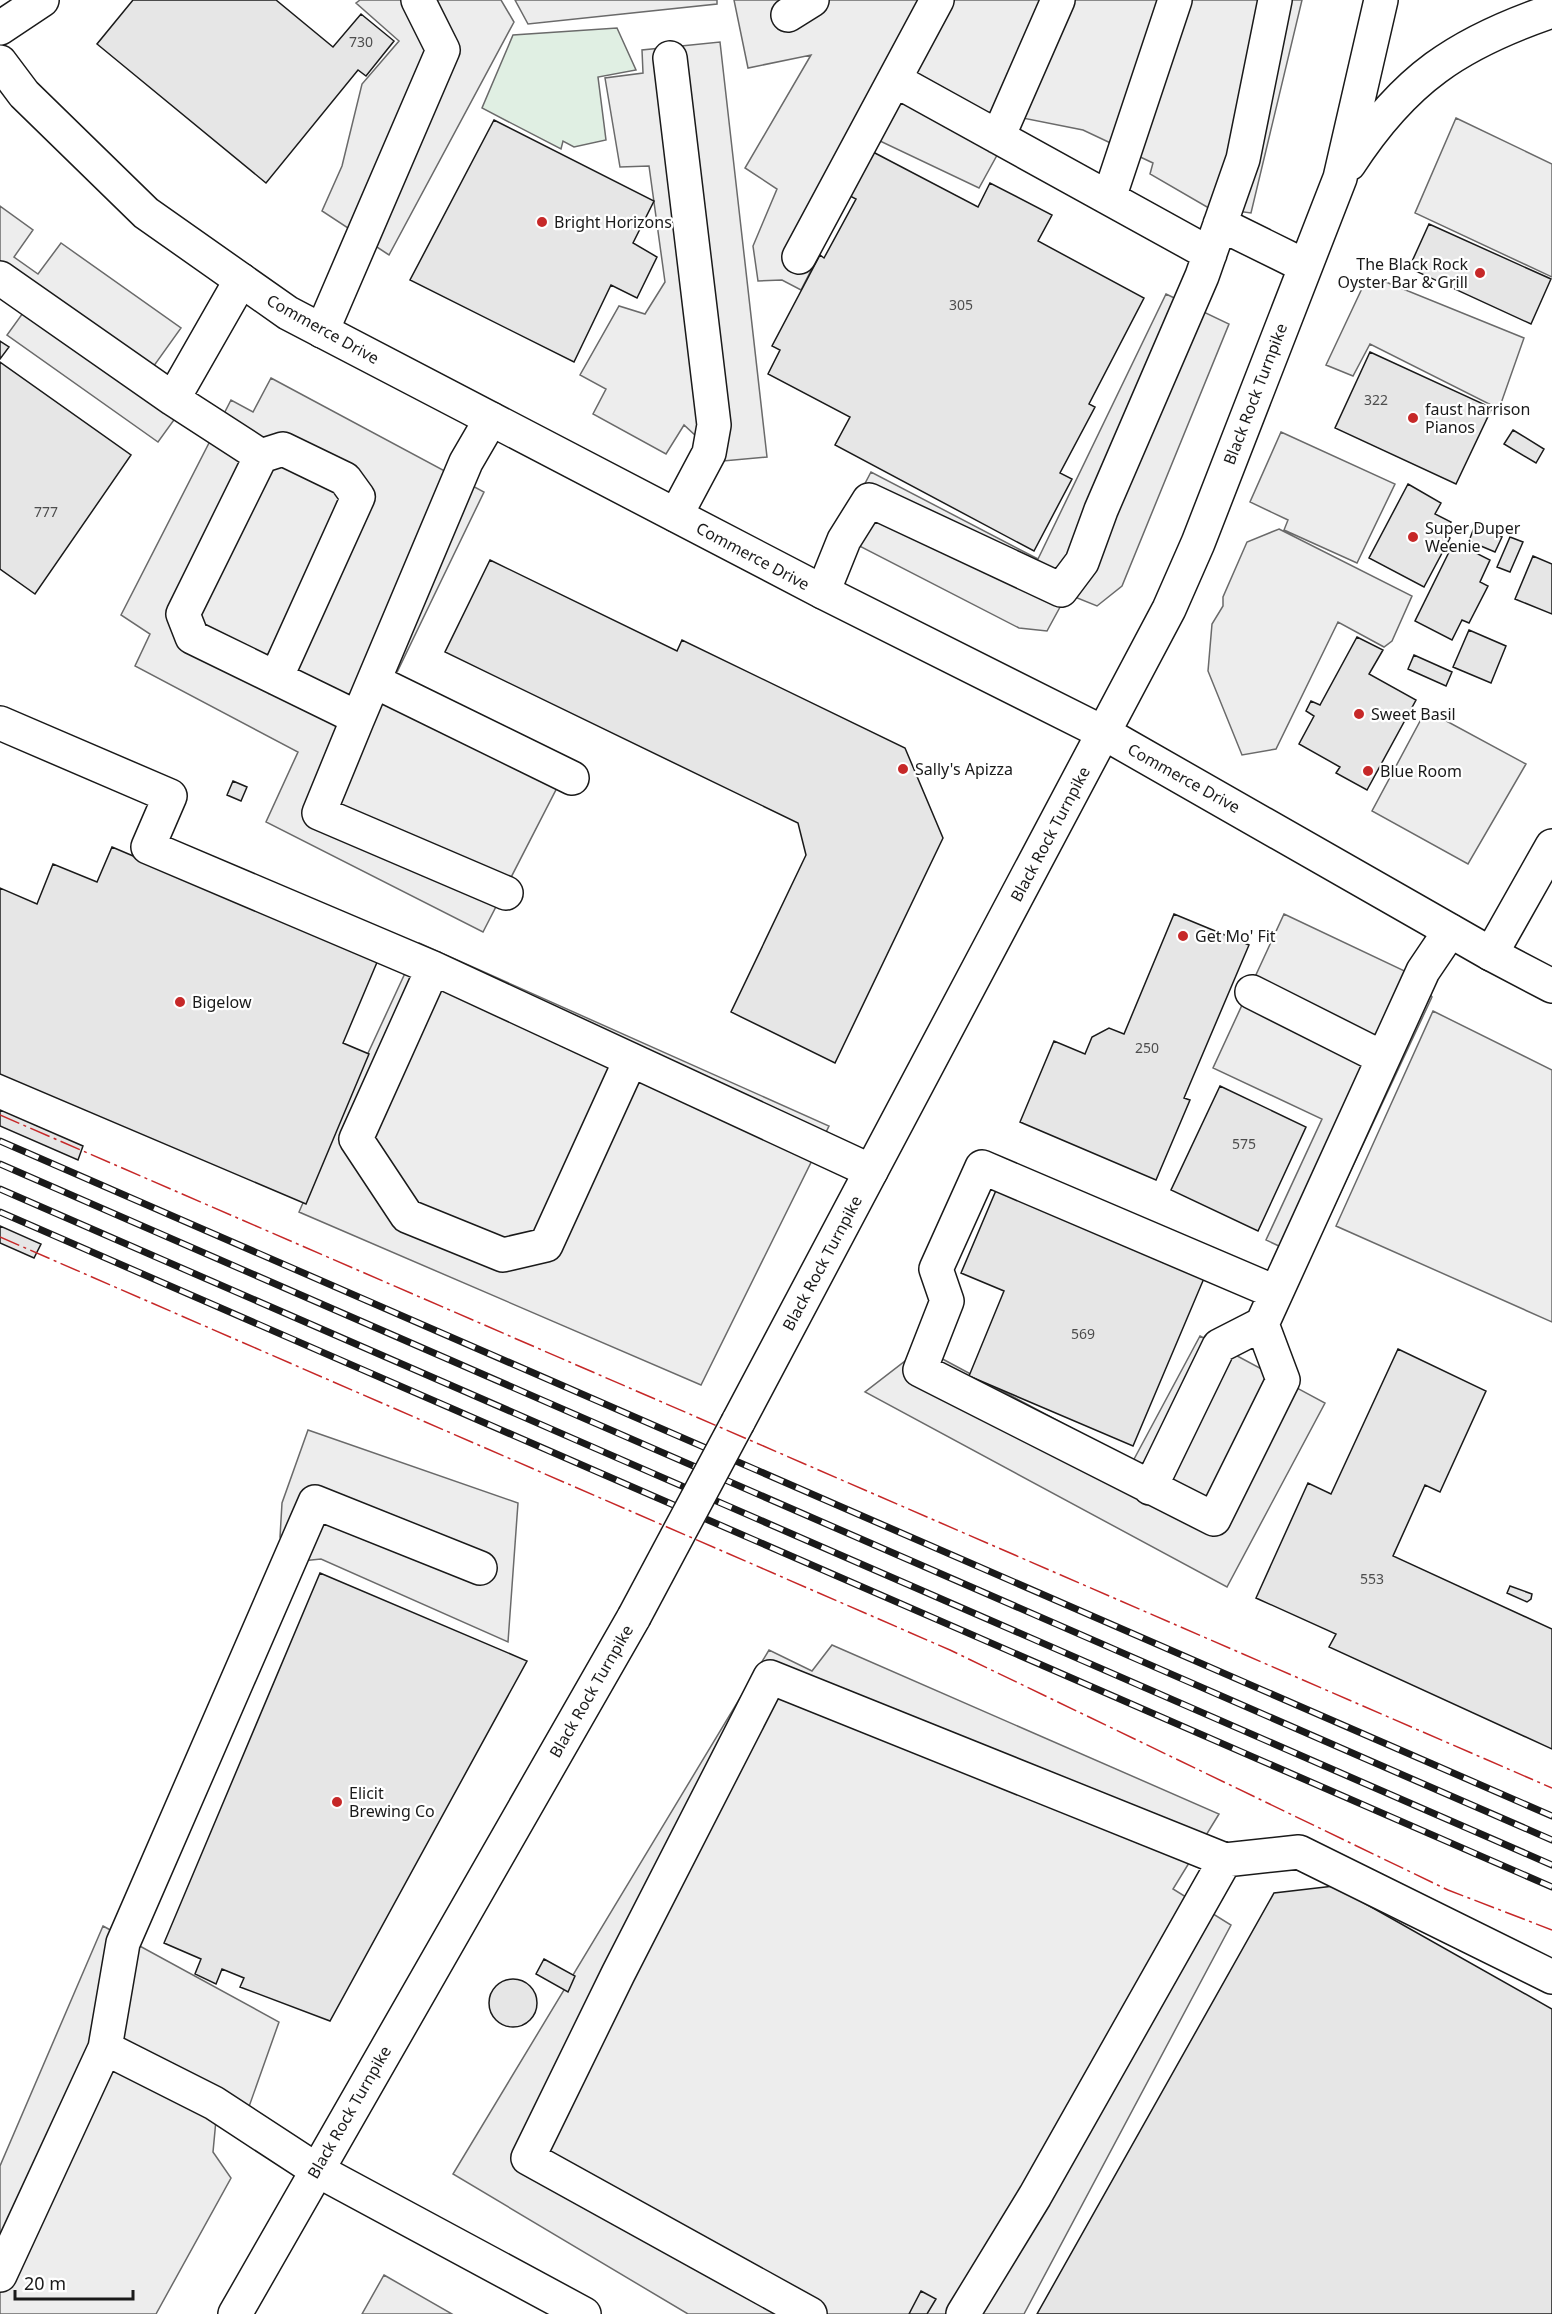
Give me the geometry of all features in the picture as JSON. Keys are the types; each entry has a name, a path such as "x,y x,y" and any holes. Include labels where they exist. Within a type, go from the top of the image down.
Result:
{"main road":[{"path":"0,28 42,0"},
{"path":"322,331 443,50 418,0"},
{"path":"798,257 937,0"},
{"path":"998,137 1058,0"},
{"path":"1109,198 1175,0"},
{"path":"823,592 844,540 869,500 1060,590 1082,562 1101,510 1210,254 1243,159 1275,0"},
{"name":"Black Rock Turnpike","path":"235,2314 315,2169 634,1617 1169,609 1193,554 1340,178 1381,0"},
{"name":"Black Rock Turnpike","path":"1340,178 1388,110 1435,66 1494,32 1552,11"},
{"path":"670,58 714,425 709,453 676,515"},
{"name":"Commerce Drive","path":"0,62 24,94 146,213 288,313 823,592 1104,733 1450,931 1552,986"},
{"path":"895,80 1210,254"},
{"path":"1220,224 1305,266"},
{"path":"0,278 173,399 261,456"},
{"path":"173,399 241,280"},
{"path":"491,419 466,462 319,813 506,893"},
{"path":"276,678 358,497 345,479 283,449 261,456 183,614 192,637 276,678 358,718"},
{"path":"374,681 572,778"},
{"path":"0,723 170,796 148,847 433,968 630,1062 871,1172"},
{"path":"1491,954 1552,846"},
{"path":"1150,1488 1219,1346 1262,1324 1424,971 1450,931"},
{"path":"433,968 356,1138 407,1216 503,1255 546,1245 630,1062"},
{"path":"1252,992 1383,1058"},
{"path":"1262,1324 1283,1380 1214,1519 920,1370 947,1301 936,1269 982,1167 1275,1292"},
{"path":"0,2275 105,2048 123,1943 315,1502 480,1568"},
{"path":"810,2314 528,2158 613,1984 770,1677 1225,1860 1299,1852 1552,1977"},
{"path":"963,2314 1035,2196 1225,1860"},
{"path":"105,2048 214,2103 315,2169 584,2314"}],"green space":[{"path":"617,28 636,70 598,77 606,140 574,147 563,141 561,149 482,108 513,35"}],"shaded area":[{"path":"360,0 501,0 514,22 389,255 322,211 342,166 362,84 399,41 356,3"},
{"path":"515,0 717,0 717,4 528,24"},
{"path":"734,0 1302,0 1251,213 1207,207 1150,174 1153,163 1083,130 1018,117 979,188 878,140 801,290 782,280 758,281 753,246 777,189 745,168 811,55 748,68"},
{"path":"720,42 767,457 723,461 684,425 666,454 593,414 606,389 580,375 619,306 645,314 665,282 649,166 620,167 605,78 643,73 642,50"},
{"path":"1456,118 1552,164 1552,277 1415,213"},
{"path":"0,206 33,230 14,257 38,274 61,243 181,328 153,367 192,395 158,442 7,335 23,313 0,296"},
{"path":"1366,280 1381,280 1524,338 1499,409 1370,344 1353,376 1326,365"},
{"path":"1166,294 1229,324 1122,586 1097,606 1075,597 1065,598 1047,631 1019,628 838,535 871,472 1038,559"},
{"path":"271,378 484,492 389,689 562,778 483,932 266,822 298,752 135,666 150,634 121,615 231,400 253,412"},
{"path":"1281,432 1395,484 1357,563 1284,530 1288,520 1250,502"},
{"path":"1279,529 1412,596 1392,641 1384,647 1338,622 1276,749 1242,755 1208,671 1212,624 1223,606 1223,597 1247,542"},
{"path":"1426,710 1526,764 1468,864 1372,811"},
{"path":"1284,914 1411,974 1432,997 1309,1260 1266,1240 1322,1119 1213,1068"},
{"path":"419,943 829,1126 701,1385 299,1212 363,1064"},
{"path":"1433,1011 1552,1070 1552,1322 1336,1226"},
{"path":"1200,1336 1325,1403 1227,1587 865,1392 922,1348 1133,1461"},
{"path":"308,1430 518,1503 508,1642 321,1559 292,1562 280,1537 282,1503"},
{"path":"832,1645 1219,1814 1173,1889 1231,1925 1024,2314 688,2314 453,2174 769,1650 812,1671"},
{"path":"103,1926 279,2022 240,2132 216,2120 213,2152 231,2178 156,2314 0,2314 0,2166"},
{"path":"384,2275 452,2314 362,2314"}],"building":[{"path":"133,0 276,0 333,47 361,14 394,41 366,76 358,70 266,183 97,44"},
{"name":"Bright Horizons","path":"494,120 654,201 633,243 657,257 637,298 611,285 574,362 410,280"},
{"path":"873,152 978,207 990,183 1052,215 1038,241 1144,298 1089,404 1095,407 1060,473 1072,479 1034,551 835,445 850,417 768,374 780,350 772,346 820,255 824,258 856,199 850,196"},
{"name":"The Black Rock Oyster Bar & Grill","path":"1429,224 1551,279 1531,324 1409,268"},
{"path":"0,341 9,347 0,359"},
{"name":"faust harrison Pianos","path":"1370,352 1492,408 1456,484 1335,428"},
{"path":"0,362 131,455 35,594 0,569"},
{"path":"1513,430 1544,449 1536,463 1504,444"},
{"name":"Super Duper Weenie","path":"1408,484 1441,503 1435,514 1451,522 1444,535 1450,538 1424,587 1369,558"},
{"path":"1475,525 1502,537 1495,552 1469,541"},
{"path":"1510,537 1523,542 1510,572 1497,567"},
{"path":"1454,542 1490,560 1480,582 1488,586 1469,623 1462,620 1452,640 1415,621"},
{"path":"1533,556 1552,564 1552,614 1515,599"},
{"path":"490,560 677,651 682,640 905,748 943,838 835,1063 731,1012 806,855 798,823 445,652"},
{"path":"1469,630 1506,646 1491,683 1453,667"},
{"name":"Sweet Basil","path":"1357,637 1383,650 1369,674 1416,700 1367,790 1336,773 1340,767 1299,744 1314,716 1306,711 1311,701 1320,705"},
{"path":"1414,655 1452,672 1446,686 1408,669"},
{"path":"233,781 247,787 241,801 227,795"},
{"name":"Bigelow","path":"112,847 378,960 343,1043 369,1054 306,1204 0,1074 0,888 37,904 53,864 97,882"},
{"path":"1174,914 1249,945 1184,1098 1190,1100 1156,1180 1020,1122 1054,1041 1085,1054 1092,1037 1109,1028 1124,1034"},
{"path":"1220,1086 1306,1127 1258,1231 1171,1190"},
{"path":"0,1110 83,1146 78,1160 0,1126"},
{"path":"997,1188 1205,1276 1133,1446 969,1376 1004,1291 961,1273"},
{"path":"0,1226 41,1244 34,1258 0,1243"},
{"path":"1398,1349 1486,1391 1440,1492 1425,1485 1393,1556 1552,1629 1552,1749 1329,1647 1336,1634 1256,1598 1308,1483 1331,1494"},
{"name":"Elicit Brewing Co","path":"320,1573 527,1661 330,2021 240,1987 244,1978 222,1969 216,1984 195,1974 201,1959 164,1943"},
{"path":"1510,1586 1532,1594 1531,1599 1527,1602 1507,1593"},
{"path":"1334,1886 1552,2009 1552,2314 1037,2314 1274,1893"},
{"path":"544,1959 575,1976 568,1992 536,1974"},
{"path":"508,1979 518,1979 530,1986 537,1998 537,2008 530,2020 518,2027 508,2027 493,2016 489,2008 489,1998 500,1983"},
{"path":"921,2291 936,2299 927,2314 909,2314"}],"railway":[{"path":"0,1141 1552,1816"},
{"path":"0,1164 1552,1840"},
{"path":"0,1189 1552,1865"},
{"path":"0,1212 1552,1887"}],"power":[{"path":"0,1115 1552,1788"},
{"path":"0,1237 950,1650 1448,1890 1552,1930"}],"place":[{"name":"Bright Horizons","path":"542,222"},
{"name":"The Black Rock Oyster Bar & Grill","path":"1480,273"},
{"name":"faust harrison Pianos","path":"1413,418"},
{"name":"Super Duper Weenie","path":"1413,537"},
{"name":"Sweet Basil","path":"1359,714"},
{"name":"Sally's Apizza","path":"903,769"},
{"name":"Blue Room","path":"1368,771"},
{"name":"Get Mo' Fit","path":"1183,936"},
{"name":"Bigelow","path":"180,1002"},
{"name":"Elicit Brewing Co","path":"337,1802"}]}
